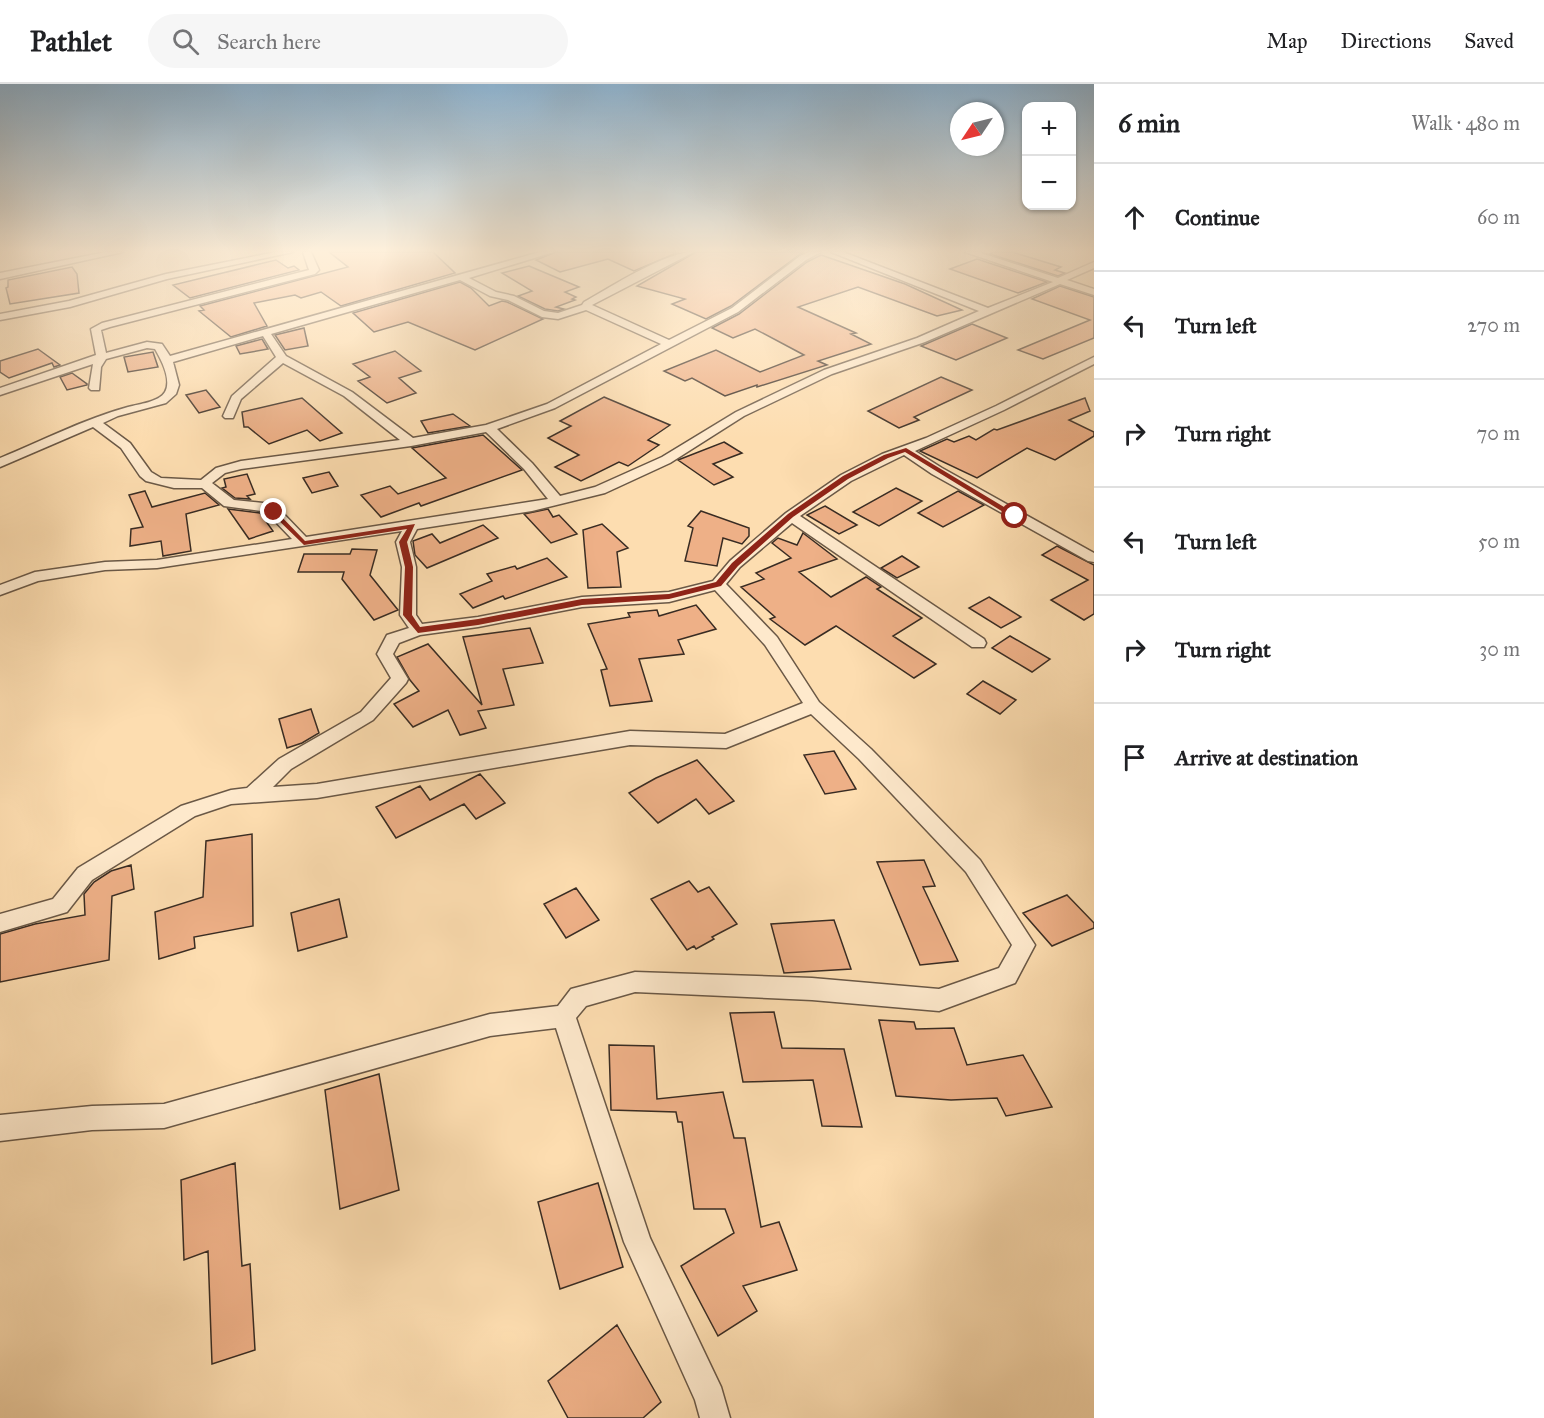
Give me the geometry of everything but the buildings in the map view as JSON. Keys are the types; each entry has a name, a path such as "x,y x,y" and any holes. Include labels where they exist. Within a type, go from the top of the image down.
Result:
{"street":[{"path":"0,317 15,314"},
{"path":"95,388 96,367 102,357 96,329 149,314"},
{"path":"167,360 330,314"},
{"path":"544,314 564,314"},
{"path":"601,314 669,344"},
{"path":"206,484 211,476 222,470 241,465 411,442 489,428 551,406 727,314"},
{"path":"0,590 35,576 105,566 157,564 304,543 532,507 600,490 666,460 741,414 828,372 921,340 980,314"},
{"path":"265,332 282,358 348,394 411,442"},
{"path":"0,392 102,357 147,345 158,346 167,360 173,385 170,394 162,401 114,414 0,463"},
{"path":"229,416 236,398 282,358"},
{"path":"251,796 285,764 367,716 383,700 400,679 385,654 393,639 418,630 478,622 582,602 669,597 718,584 735,564 790,516 846,478 886,457 1000,408 1094,360"},
{"path":"94,423 126,446 134,454 147,476 158,482 206,484 229,502 243,506 263,507 274,512 304,543"},
{"path":"489,428 528,466 557,501"},
{"path":"906,450 937,471 1093,558"},
{"path":"790,516 978,644"},
{"path":"412,526 403,542 409,567 408,615 418,630"},
{"path":"0,1128 92,1118 164,1116 490,1025 564,1016 579,997 635,982 812,989 939,1000 1007,976 1024,945 973,866 865,754 813,706 771,641 718,584"},
{"path":"0,923 60,906 85,874 188,811 231,797 317,791 630,738 726,741 813,706"},
{"path":"564,1016 638,1242 710,1398 715,1418"}],"route":[{"path":"274,512 304,543 412,526 403,542 409,567 408,615 418,630 478,622 582,602 669,597 718,584 735,564 790,516 846,478 886,457 906,450 937,471 1015,516"}]}
